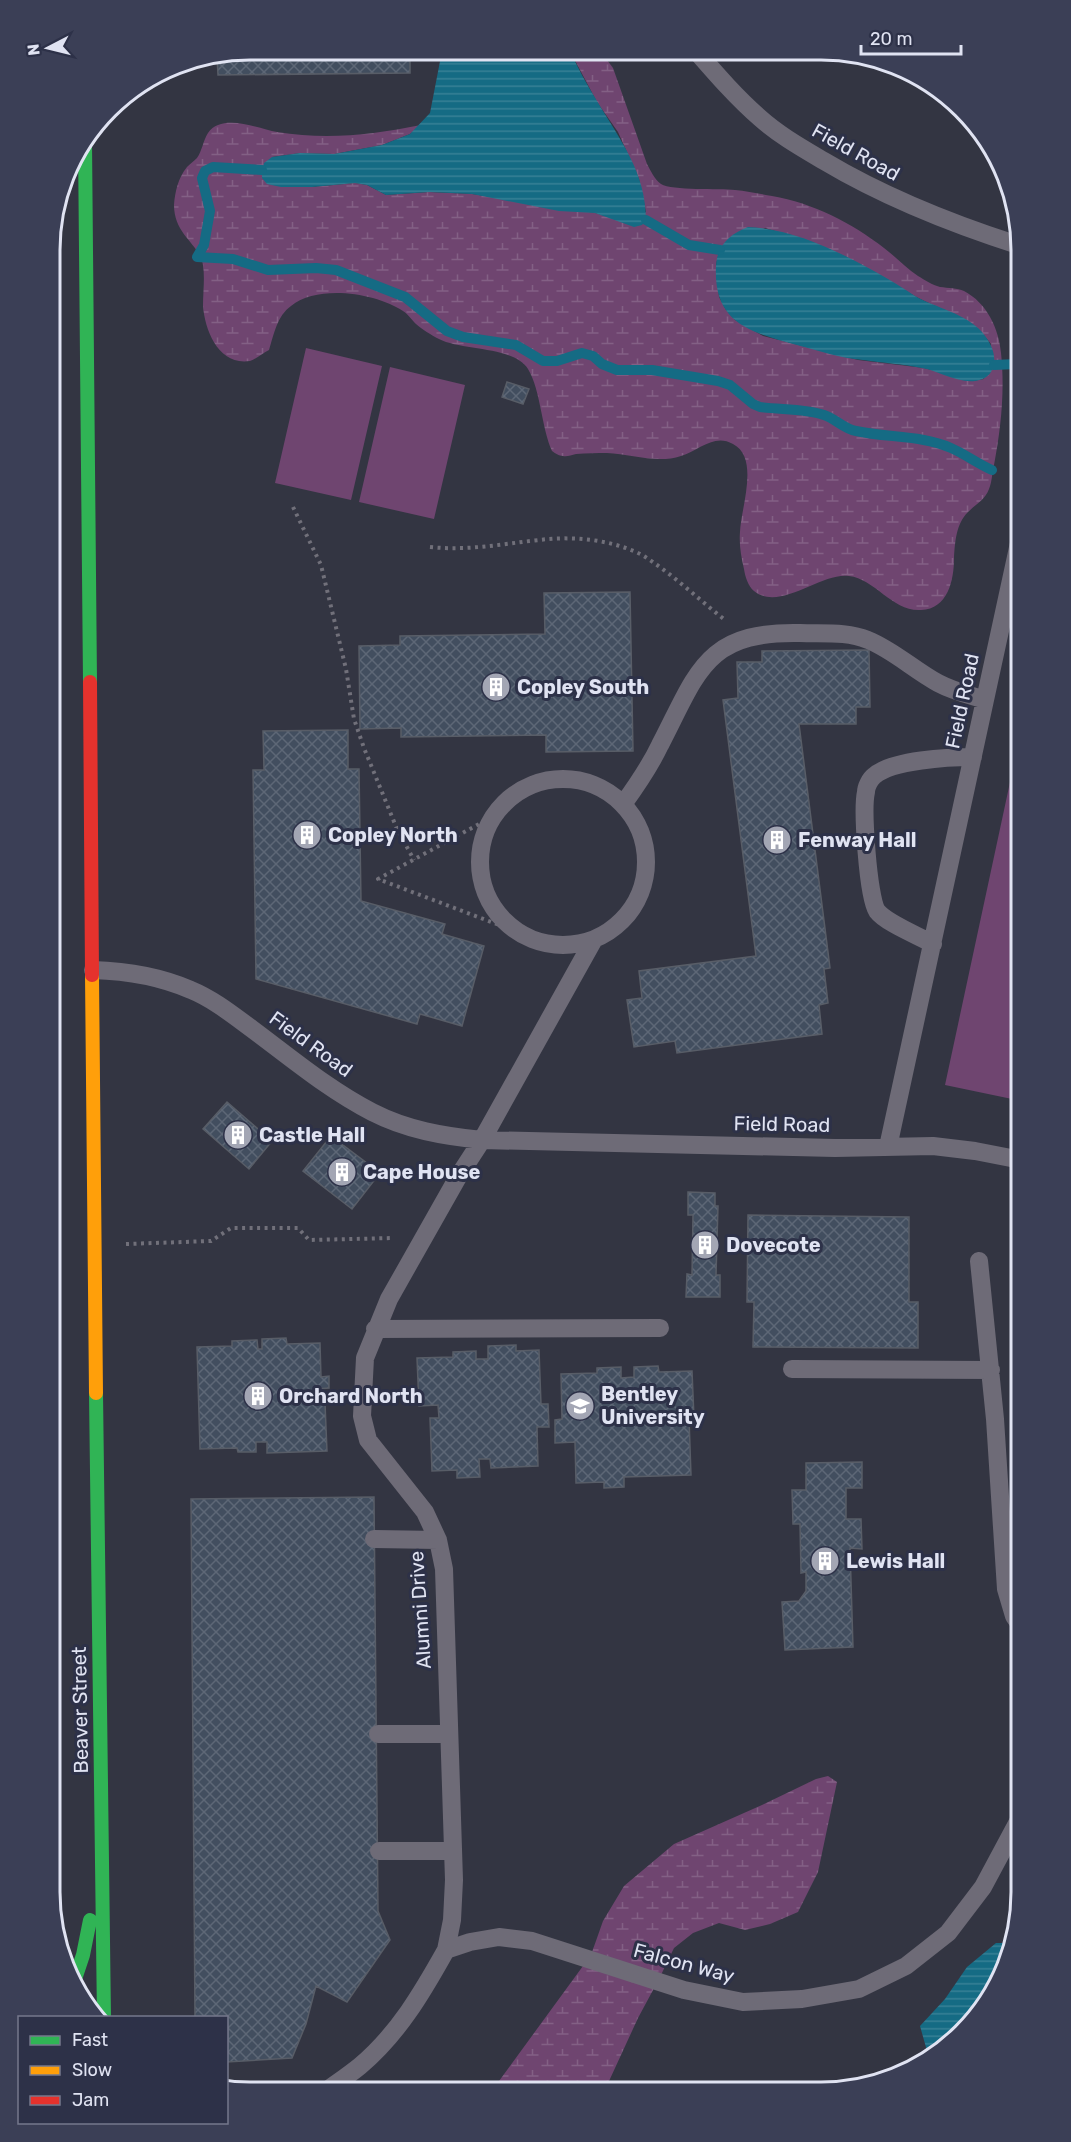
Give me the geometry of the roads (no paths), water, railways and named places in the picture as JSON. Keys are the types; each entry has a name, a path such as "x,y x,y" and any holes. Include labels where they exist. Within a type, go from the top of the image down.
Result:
{"main road":[{"name":"Beaver Street","path":"85,157 98,1626 104,2013"},
{"path":"77,1970 89,1927 102,1820"}],"lane":[{"name":"Field Road","path":"704,60 761,119 799,146 897,200 948,221 1011,243"},
{"name":"Field Road","path":"93,970 140,974 192,990 230,1013 336,1090 371,1112 406,1127 442,1136 482,1140 888,1147 1011,581"},
{"path":"624,804 660,747 684,696 702,667 723,648 747,637 773,633 848,634 868,640 956,692 986,700"},
{"path":"933,944 886,919 877,911 871,895 864,805 866,789 874,776 888,768 936,758 973,757"},
{"path":"555,778 580,780 604,788 624,804 637,823 646,845 647,869 642,892 630,912 614,929 593,941 567,946 540,943 515,931 497,913 484,891 480,866 482,840 492,817 509,798 530,785 555,778"},
{"name":"Alumni Drive","path":"446,1950 452,1920 453,1851 444,1569 438,1540 424,1512 368,1440 362,1416 365,1358 389,1299 458,1177 482,1140 593,941"},
{"path":"888,1147 933,1146 1011,1158"},
{"path":"979,1261 991,1370 1006,1589 1011,1606"},
{"path":"375,1329 660,1328"},
{"path":"792,1369 991,1370"},
{"path":"374,1539 438,1540"},
{"path":"378,1734 449,1734"},
{"name":"Falcon Way","path":"446,1950 470,1942 499,1937 532,1941 684,1990 743,2002 802,1999 859,1989 906,1966 948,1933 983,1887 1011,1835"},
{"path":"379,1851 453,1851"},
{"path":"339,2082 360,2067 390,2036 418,2000 446,1950"}],"water":[{"path":"440,60 575,60 623,143 637,172 645,203 646,220 642,225 634,227 595,213 559,211 472,194 429,192 386,195 367,185 355,183 281,187 267,184 262,178 264,163 272,157 300,153 334,154 382,145 410,134 430,113"},
{"path":"748,227 785,233 821,245 872,270 915,296 959,315 975,325 991,345 994,365 991,372 983,379 975,381 955,379 908,365 846,358 750,330 728,313 721,301 717,286 716,266 719,252 726,241"},
{"path":"996,1943 1004,1943 986,1987 972,2008 937,2043 927,2050 920,2026 945,1999 967,1967"}],"waterway":[{"path":"197,257 204,245 210,211 202,178 205,171 213,167 262,170"},
{"path":"646,220 689,245 720,250"},
{"path":"197,257 233,259 268,270 316,268 336,270 405,297 447,331 463,337 516,345 543,361 557,361 582,353 593,356 602,364 617,370 652,370 718,381 730,385 760,407 816,413 856,431 940,444 992,470"},
{"path":"994,365 1011,364"}],"place":[{"name":"Copley South","path":"496,687"},
{"name":"Copley North","path":"307,835"},
{"name":"Fenway Hall","path":"777,840"},
{"name":"Castle Hall","path":"238,1135"},
{"name":"Cape House","path":"342,1172"},
{"name":"Dovecote","path":"705,1245"},
{"name":"Orchard North","path":"258,1396"},
{"name":"Bentley University","path":"580,1406"},
{"name":"Lewis Hall","path":"825,1561"}]}
